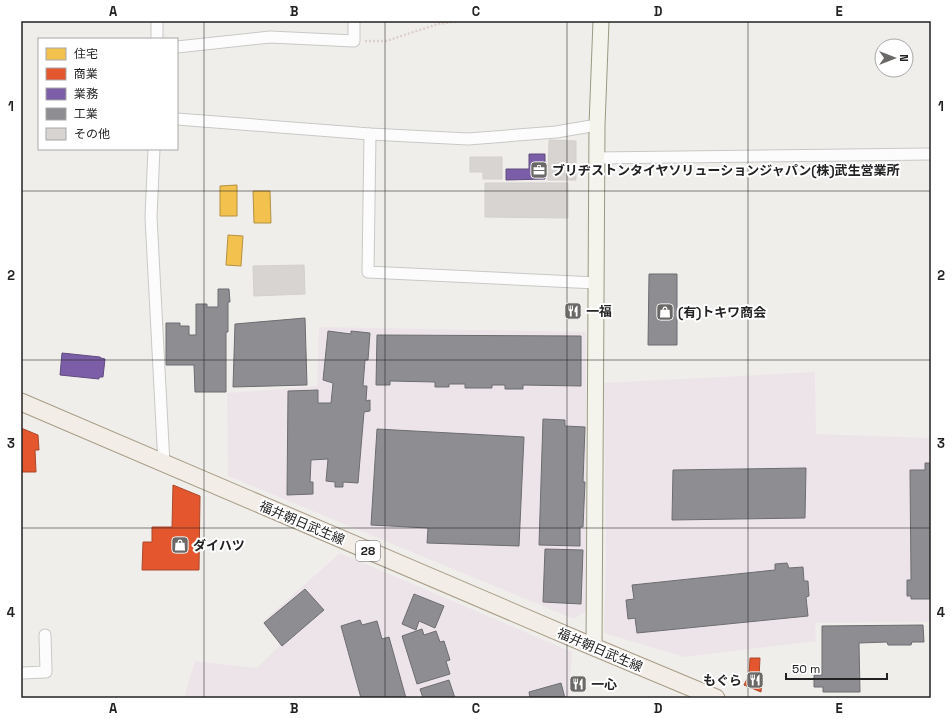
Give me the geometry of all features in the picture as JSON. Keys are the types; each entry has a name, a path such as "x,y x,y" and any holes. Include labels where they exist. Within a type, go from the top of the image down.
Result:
{"main road":[{"name":"福井朝日武生線","path":"21,402 716,698"}],"street":[{"path":"157,21 157,38"},
{"path":"178,47 270,37 354,41 354,21"},
{"path":"594,647 596,126 601,21"},
{"path":"178,119 370,134 468,139 556,132 596,126"},
{"path":"370,134 368,272 596,283"},
{"path":"154,150 151,217 164,464"},
{"path":"596,158 931,154"},
{"path":"21,673 46,672 45,635"}],"path":[{"path":"354,41 386,41 438,24 460,21"}],"shaded area":[{"path":"319,327 586,332 586,611 574,619 228,476 227,393 317,386"},
{"path":"815,372 816,434 931,438 931,622 815,623 816,641 684,657 604,633 606,562 604,383"},
{"path":"340,553 572,652 569,698 184,698 195,661 257,668 280,645 262,622"}],"building: 住宅":[{"path":"237,185 237,216 220,216 220,186"},
{"path":"253,191 270,191 271,223 254,223"},
{"path":"228,235 243,236 241,266 226,265"}],"building: 商業":[{"path":"21,428 38,435 39,450 35,450 36,472 21,472"},
{"path":"173,485 200,496 199,570 142,570 143,542 152,542 152,527 172,527"},
{"path":"750,658 760,658 759,677 762,678 761,692 744,685 749,675"}],"building: 業務":[{"path":"529,154 545,154 545,179 506,180 506,169 529,169"},
{"path":"62,353 100,357 105,359 103,377 99,377 99,379 60,375"}],"building: 工業":[{"path":"649,274 677,274 677,345 648,345"},
{"path":"218,289 229,289 230,302 228,302 228,332 226,332 226,392 195,392 194,365 166,365 166,323 180,323 180,326 189,326 189,335 196,335 196,304 207,304 207,307 218,307"},
{"path":"305,318 307,385 233,387 235,324"},
{"path":"328,331 351,334 351,331 370,333 368,360 365,360 363,386 367,386 366,401 370,400 370,411 364,412 358,483 343,482 343,487 335,487 335,482 326,481 328,459 311,460 310,482 313,482 313,494 287,495 288,391 318,390 318,403 331,403 333,383 323,380"},
{"path":"377,335 581,336 581,386 523,385 523,389 505,389 505,385 492,385 492,388 465,388 465,384 449,384 449,387 435,387 435,382 390,381 390,385 376,385"},
{"path":"543,419 565,420 565,426 585,427 583,482 585,482 583,527 580,527 580,546 539,545"},
{"path":"377,429 524,437 519,546 427,543 428,528 371,525"},
{"path":"925,463 931,463 931,599 911,599 911,596 907,596 907,580 911,580 910,470 925,470"},
{"path":"806,468 805,518 672,520 673,470"},
{"path":"545,549 583,550 581,604 543,602"},
{"path":"787,563 789,568 803,567 804,581 808,581 809,596 806,597 808,616 637,633 635,618 628,619 626,600 634,599 632,585 775,570 775,564"},
{"path":"305,589 324,610 282,646 264,623"},
{"path":"414,594 444,606 435,628 419,621 416,630 402,624"},
{"path":"360,620 362,625 377,621 382,639 389,637 406,698 361,698 341,626"},
{"path":"923,625 924,642 912,642 911,645 888,645 887,642 859,643 860,692 823,692 823,687 814,687 814,675 822,675 822,626"},
{"path":"422,629 424,635 436,631 440,642 444,641 450,660 446,661 450,674 417,684 402,636"},
{"path":"449,680 455,698 423,698 420,689"},
{"path":"561,683 565,698 530,698 529,692"}],"building: その他":[{"path":"549,140 576,141 576,180 548,180"},
{"path":"470,157 502,157 502,179 483,179 483,172 470,172"},
{"path":"485,183 568,183 568,218 485,217"},
{"path":"304,265 305,294 254,296 253,266"}],"place":[{"name":"ブリヂストンタイヤソリューションジャパン(株)武生営業所","path":"539,170"},
{"name":"一福","path":"573,311"},
{"name":"(有)トキワ商会","path":"665,312"},
{"name":"ダイハツ","path":"180,545"},
{"name":"もぐら","path":"755,680"},
{"name":"一心","path":"578,684"}]}
